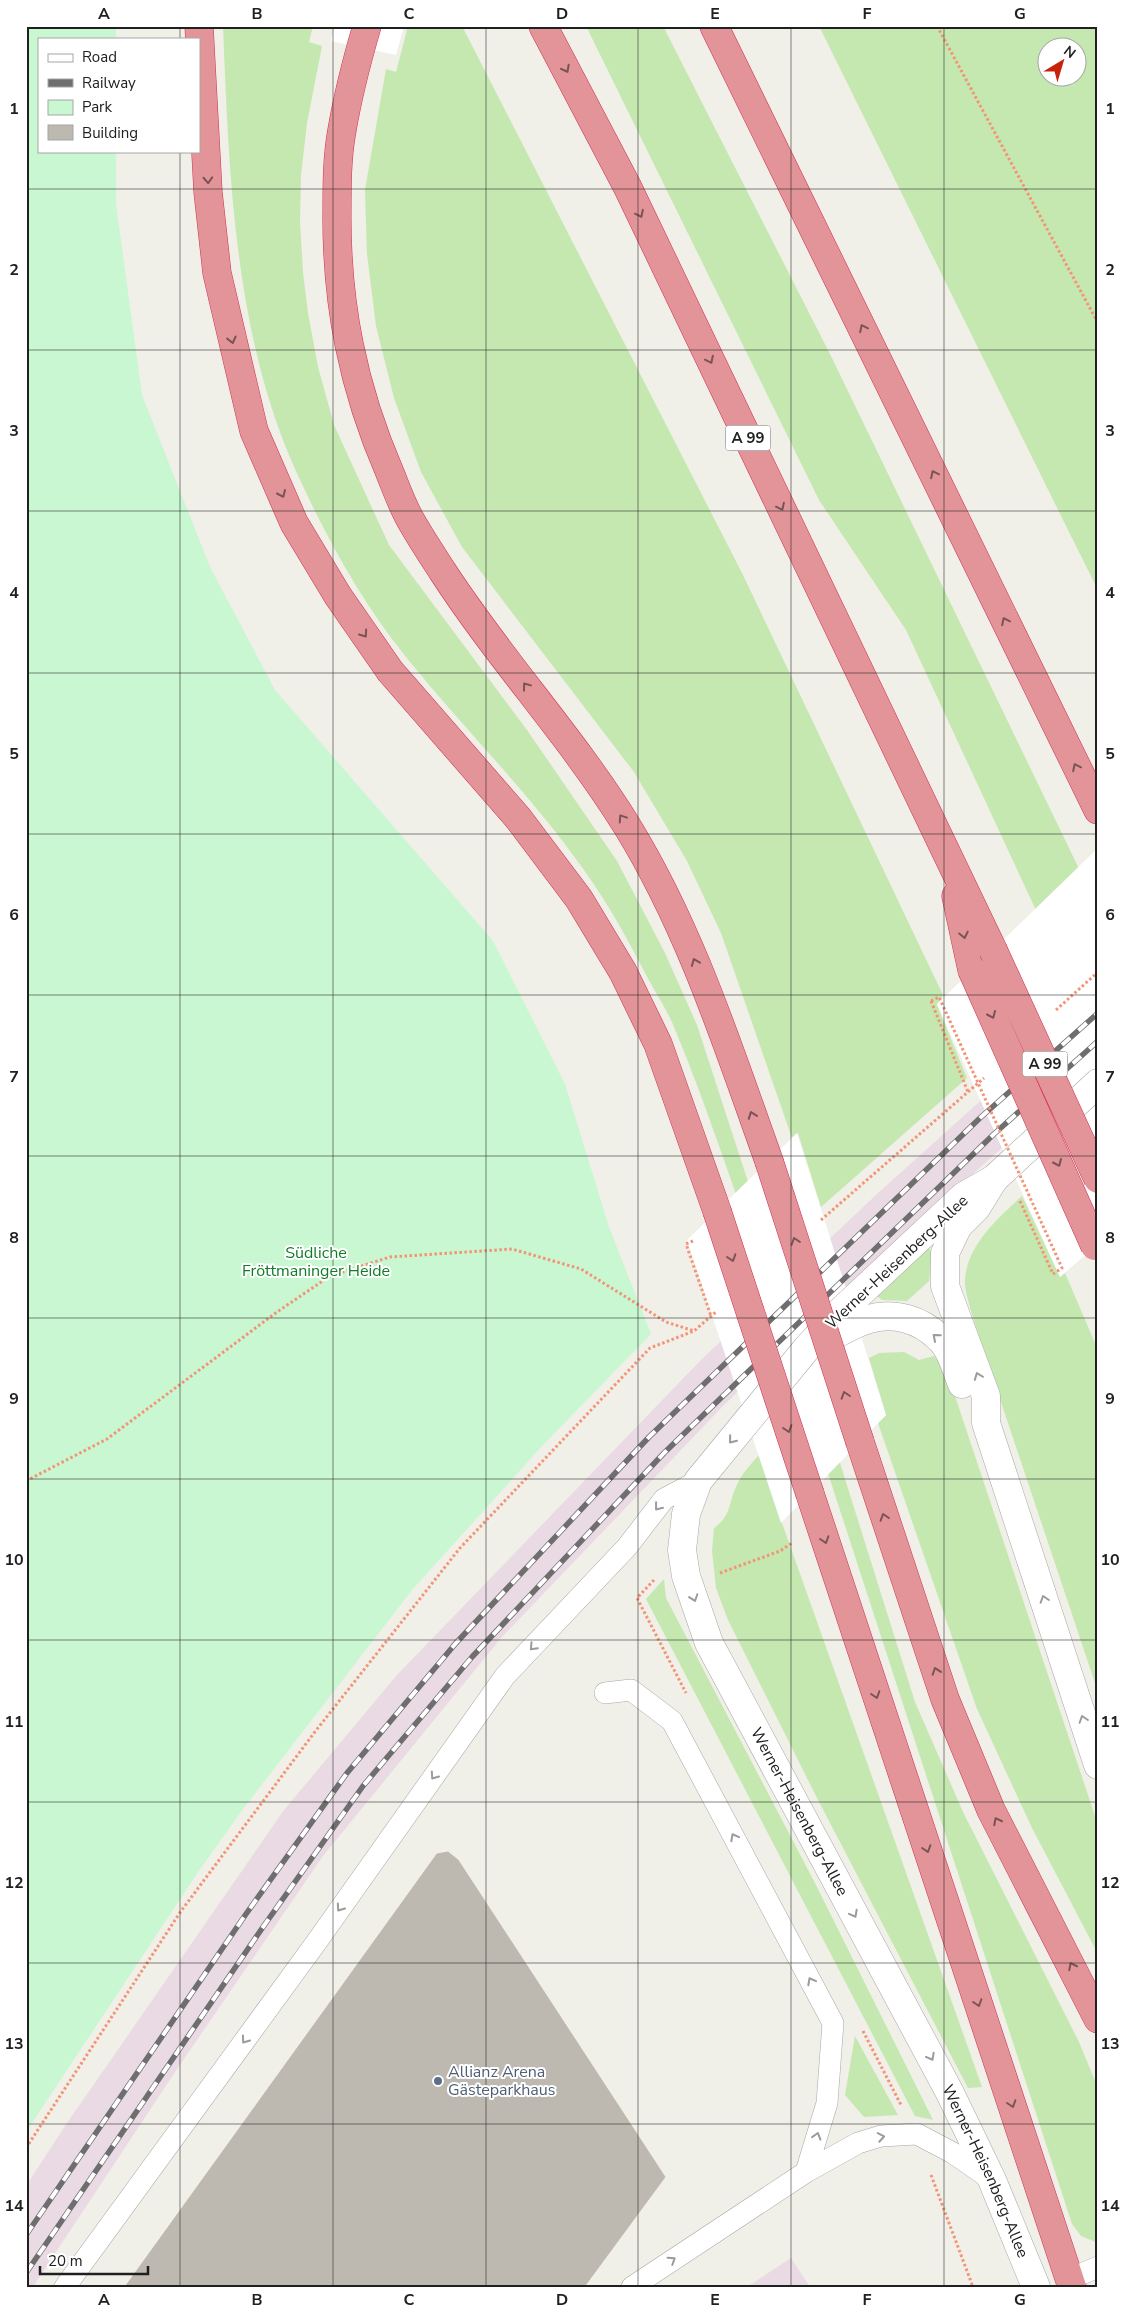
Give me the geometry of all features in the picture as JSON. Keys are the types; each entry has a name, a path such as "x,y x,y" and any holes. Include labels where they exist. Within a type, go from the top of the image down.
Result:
{"highway":[{"path":"200,26 208,192 217,273 254,432 294,523 338,596 390,671 523,825 579,899 623,972 658,1044 717,1211 1071,2283"},
{"name":"A 99","path":"543,26 628,188 947,853 1098,1179"},
{"path":"714,26 1098,810"},
{"path":"364,37 342,131 337,175 337,241 344,326 361,395 381,453 408,517 445,575 589,770 627,826 652,871 687,942 721,1028 769,1161 903,1575 949,1708 991,1810 1098,2019"},
{"path":"947,853 972,970 1096,1249"}],"street":[{"path":"994,1180 1098,1082"},
{"name":"Werner-Heisenberg-Allee","path":"994,1180 964,1196 841,1311 807,1348 698,1481 686,1514 682,1550 688,1583 710,1643 950,2093 992,2180 1036,2287"},
{"name":"Werner-Heisenberg-Allee","path":"994,1180 976,1208 958,1226 945,1253 945,1286 986,1396 986,1423 1098,1765"},
{"name":"Werner-Heisenberg-Allee","path":"807,1348 866,1320 890,1316 916,1321 941,1340 951,1356 968,1402 986,1423"}],"lane":[{"path":"65,2287 318,1940 506,1676 627,1547 664,1499 698,1481"},
{"path":"605,1694 631,1690 672,1721 833,2023 827,2103 806,2172"},
{"path":"632,2287 806,2172 858,2143 881,2136 917,2134 953,2153 992,2180"},
{"path":"1071,2283 1098,2267"}],"path":[{"path":"937,26 1098,323"},
{"path":"1054,1012 1098,972"},
{"path":"968,1092 931,1001 938,997 1062,1268 1053,1274 1020,1202"},
{"path":"814,1227 990,1072"},
{"path":"686,1244 711,1316"},
{"path":"26,1481 107,1439 276,1312 330,1276 390,1257 512,1249 582,1269 666,1322 694,1331"},
{"path":"26,2148 181,1911 314,1733 460,1548 650,1348 694,1331 718,1310"},
{"path":"688,1583 755,1562 780,1551 793,1542 791,1534"}],"shaded area":[{"path":"1098,995 1098,1062 851,1283 724,1405 501,1638 323,1856 175,2072 33,2287 26,2287 26,2186 65,2126 284,1810 397,1675 702,1359 876,1195"},
{"path":"791,2258 810,2287 747,2287"}],"green space":[{"name":"Südliche Fröttmaninger Heide","path":"26,26 116,26 116,38 38,38 38,152 116,152 116,204 142,395 210,567 275,690 493,941 565,1084 609,1227 651,1334 542,1446 412,1590 243,1809 198,1872 26,2132"},
{"path":"223,26 313,26 309,42 322,46 307,123 301,175 300,222 308,313 318,367 334,425 389,545 527,730 617,861 665,953 697,1025 765,1234 754,1244 707,1111 674,1026 616,920 572,853 526,795 429,685 373,613 331,542 295,469 275,417 259,363 247,308 238,252 232,195"},
{"path":"408,26 462,26 743,575 943,995 937,1005 967,1078 821,1207 798,1133 792,1138 721,933 687,861 634,772 462,547 421,472 394,398 376,326 367,254 365,190 386,69 396,72"},
{"path":"586,26 663,26 831,356 1098,908 1053,947 906,630 819,500"},
{"path":"819,26 1098,26 1098,590"},
{"path":"1022,1196 1060,1277 1065,1273 1098,1350 1098,1692 966,1292 965,1280 971,1255 985,1233"},
{"path":"927,1246 932,1252 929,1281 907,1301 882,1300 877,1296"},
{"path":"904,1352 919,1360 934,1356 949,1378 1098,1825 1098,1954 1032,1828 977,1709 878,1423 886,1415 869,1358 879,1353"},
{"path":"824,1412 915,1702 963,1812 1079,2042 1098,2088 1098,2243 1081,2236 1072,2224 811,1421"},
{"path":"759,1455 982,2087 968,2088 816,1796 728,1620 716,1588 712,1551 714,1528 726,1514 740,1478"},
{"path":"664,1579 666,1598 817,1887 933,2120 915,2116 646,1599"},
{"path":"855,2036 898,2115 864,2117 845,2095"}],"pier":[{"path":"335,26 404,26 396,55 331,41"},
{"path":"1098,848 1098,1244 1060,1277 937,1004"},
{"path":"797,1133 886,1415 781,1523 687,1240"}],"building":[{"name":"Allianz Arena Gästeparkhaus","path":"448,1852 458,1860 665,2177 584,2287 125,2287 437,1854"}],"railway":[{"path":"26,2235 246,1914 347,1773 456,1643 649,1437 980,1118 1098,1013"},
{"path":"26,2273 263,1927 363,1786 472,1657 664,1453 994,1134 1098,1041"}],"place":[{"name":"Allianz Arena Gästeparkhaus","path":"438,2081"}]}
